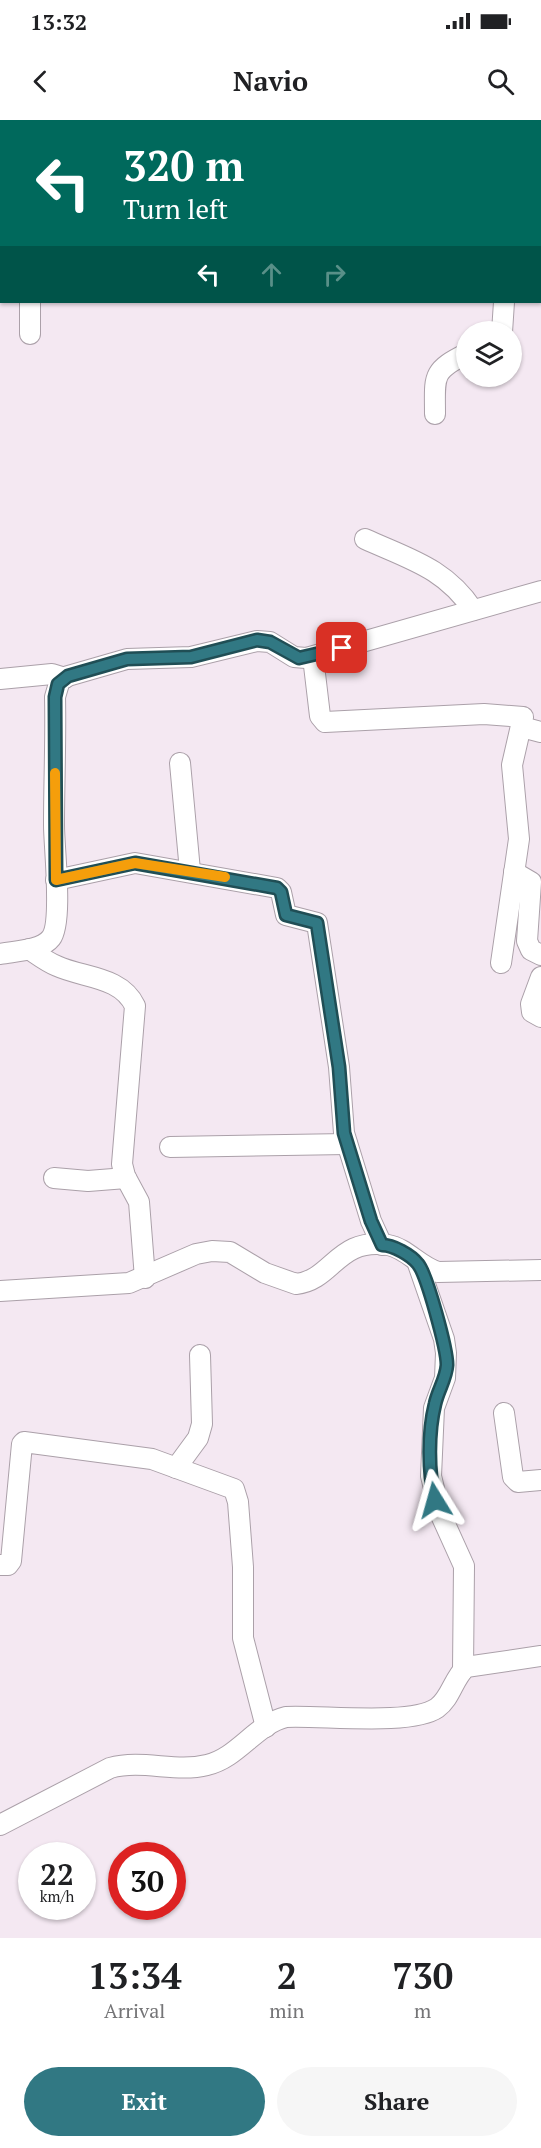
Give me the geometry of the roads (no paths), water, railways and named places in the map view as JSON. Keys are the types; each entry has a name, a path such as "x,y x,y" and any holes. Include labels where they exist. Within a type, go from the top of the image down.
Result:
{"street":[{"path":"30,303 30,334"},
{"path":"503,321 504,303"},
{"path":"435,414 436,380 439,371 443,366 456,359"},
{"path":"365,539 437,572 460,590 473,610"},
{"path":"0,954 30,949 45,943 53,936 57,918 55,697 58,684 65,678 127,659 191,657 257,640 270,642 294,657 312,657 541,591"},
{"path":"312,657 320,716 323,722 497,714 523,717 532,729 512,765 519,830 501,963"},
{"path":"0,679 52,674 65,678"},
{"path":"180,763 190,871"},
{"path":"56,880 130,863 190,871 277,888 281,892 286,915 317,923 324,958 329,1015 339,1067 341,1119 371,1221 382,1245"},
{"path":"514,872 531,882 527,941 531,950 541,956"},
{"path":"30,949 59,967 103,979 123,992 135,1006 122,1150 126,1178 139,1202 145,1278"},
{"path":"541,977 531,1007 532,1012 541,1017"},
{"path":"170,1147 347,1144"},
{"path":"54,1178 88,1181 126,1178"},
{"path":"0,1291 129,1283 196,1254 227,1251 265,1273 299,1284 324,1271 350,1249 382,1245 395,1248 418,1264 446,1272 541,1270"},
{"path":"418,1264 444,1339 446,1353 445,1378 434,1408 431,1476 440,1513 464,1566 463,1670"},
{"path":"176,1468 198,1438 202,1424 200,1355"},
{"path":"504,1413 513,1477 518,1482 541,1480"},
{"path":"0,1564 8,1565 11,1561 24,1442 152,1459 236,1491 243,1567 243,1638 266,1727"},
{"path":"0,1825 110,1768 130,1764 191,1767 208,1765 233,1752 266,1727 286,1717 425,1715 444,1701 463,1670 470,1666 541,1656"}]}
